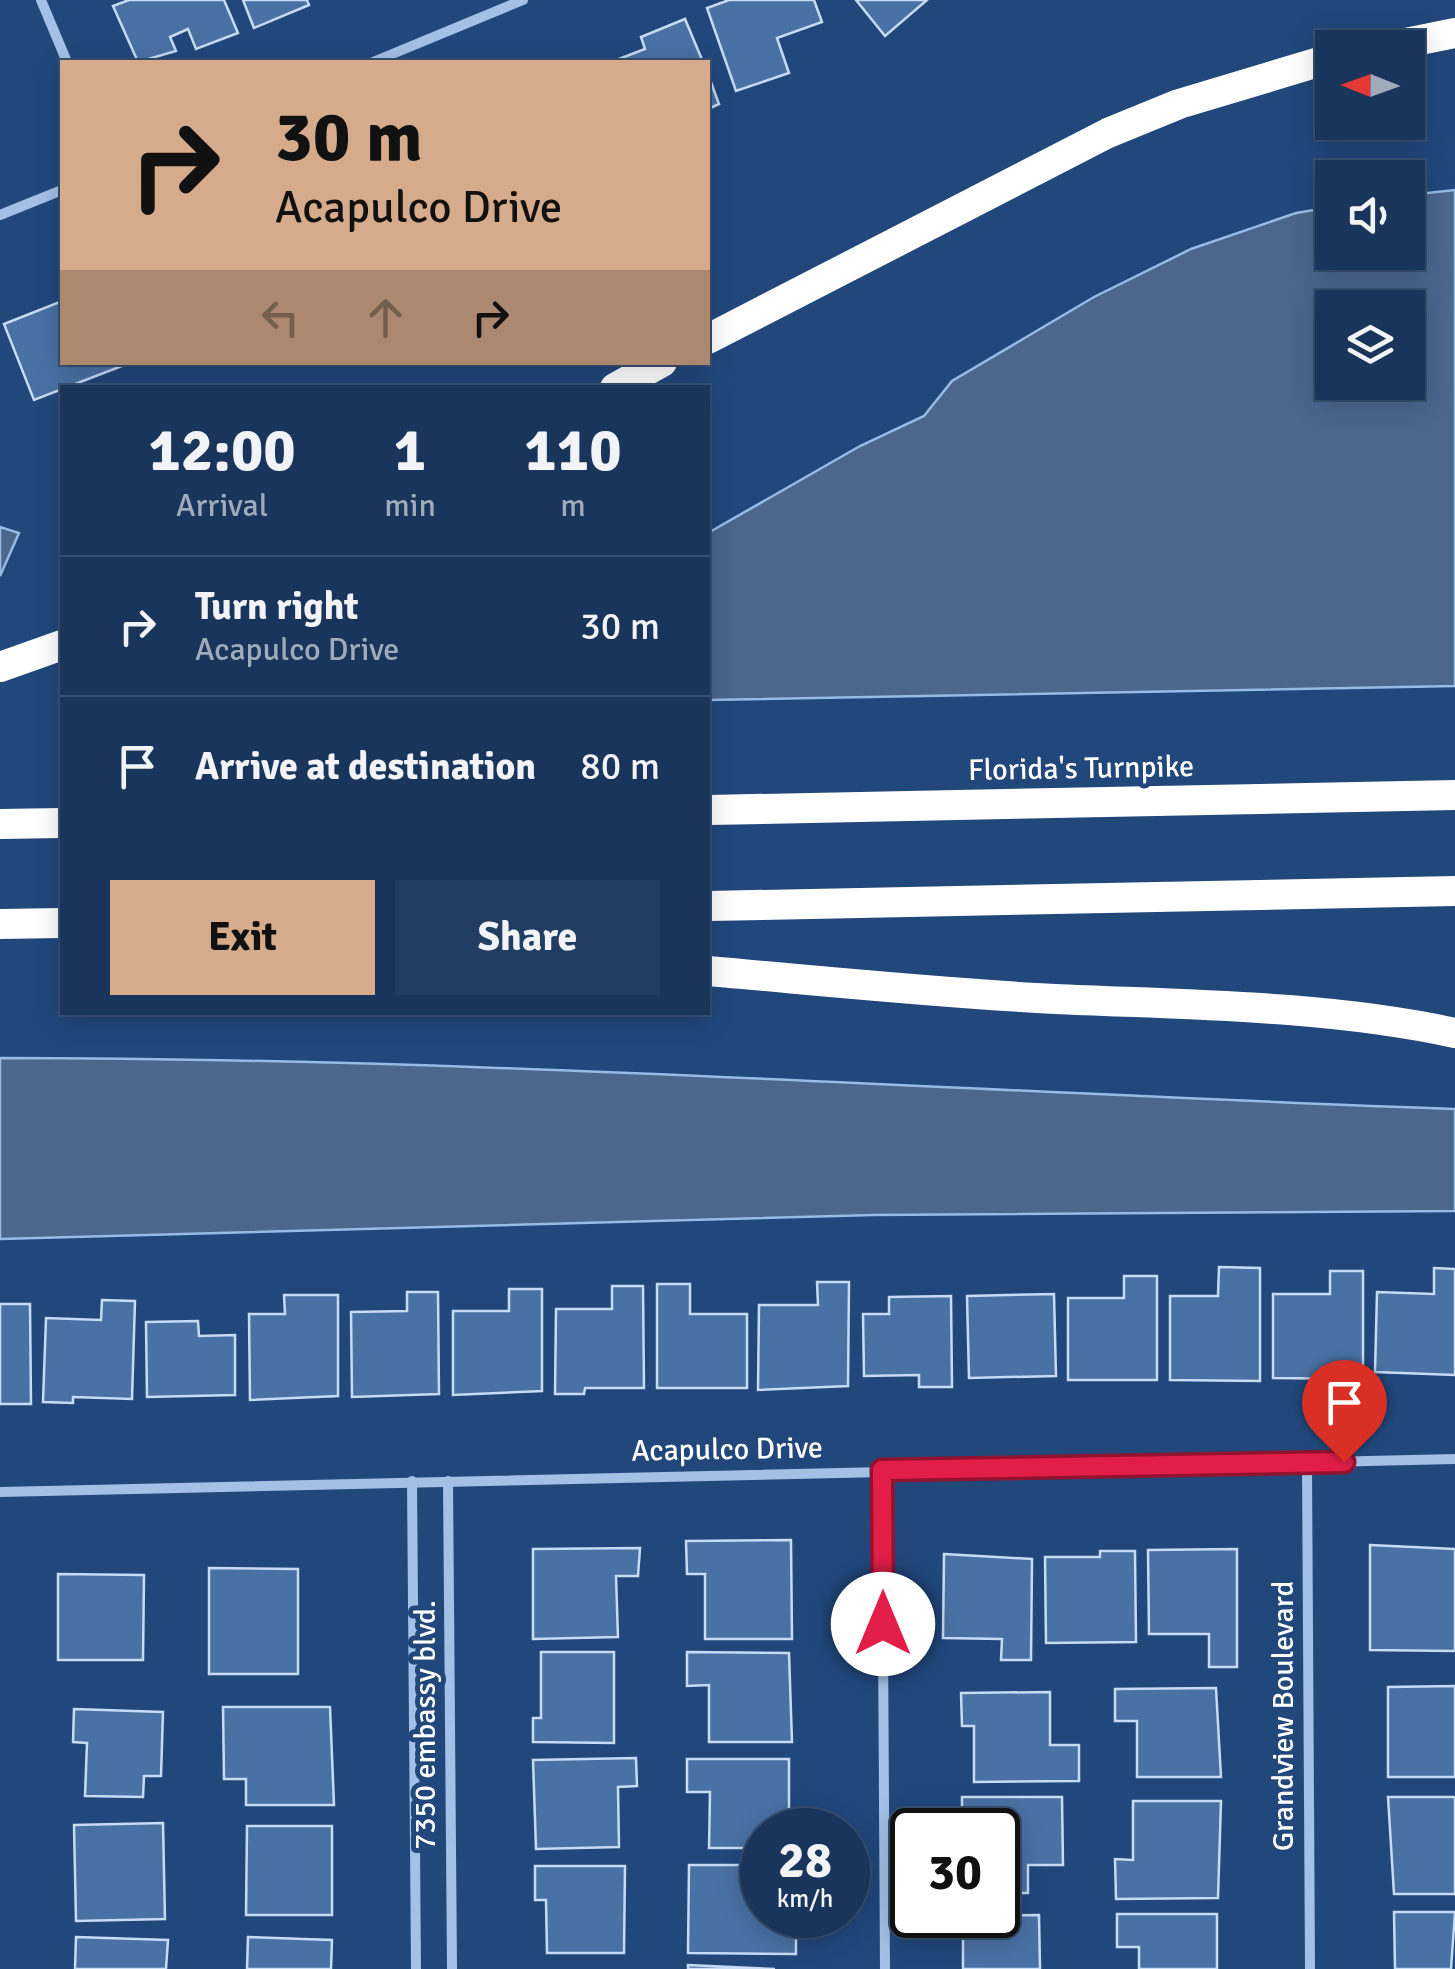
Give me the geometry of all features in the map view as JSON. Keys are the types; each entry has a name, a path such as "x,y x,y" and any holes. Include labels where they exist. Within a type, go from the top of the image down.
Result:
{"highway":[{"path":"1425,40 1455,34"},
{"path":"710,338 1108,133 1179,104 1315,63"},
{"path":"620,385 656,365"},
{"path":"0,667 60,647"},
{"name":"Florida's Turnpike","path":"710,810 1455,796"},
{"path":"0,824 60,823"},
{"path":"710,906 1455,891"},
{"path":"0,924 60,923"},
{"path":"710,971 1406,1022 1455,1033"}],"street":[{"path":"41,0 67,60"},
{"path":"378,60 523,0"},
{"path":"0,214 60,191"},
{"name":"Acapulco Drive","path":"0,1492 1455,1459"},
{"name":"Grandview Boulevard","path":"1307,1464 1310,1969"},
{"path":"882,1470 885,1969"},
{"name":"7350 embassy blvd.","path":"448,1480 452,1969"},
{"path":"412,1481 416,1969"}],"water":[{"path":"1455,190 1455,686 710,700 710,532 860,446 924,416 952,381 1094,297 1191,249 1315,210 1315,270 1425,270 1425,193"},
{"path":"0,527 19,533 0,576"},
{"path":"0,1058 546,1070 1455,1109 1455,1211 874,1215 0,1239"}],"building":[{"path":"129,0 224,0 238,33 196,49 188,29 170,37 176,51 137,60 113,6"},
{"path":"243,0 307,0 309,5 254,28"},
{"path":"729,0 814,0 822,22 777,38 789,73 736,91 707,8"},
{"path":"856,0 927,0 885,36"},
{"path":"685,19 702,60 616,60 645,49 641,37"},
{"path":"710,79 719,104 710,108"},
{"path":"60,302 60,365 124,365 73,385 60,385 60,390 34,400 4,324"},
{"path":"1219,1267 1260,1268 1260,1381 1170,1380 1170,1296 1218,1296"},
{"path":"1434,1268 1455,1269 1455,1375 1375,1372 1377,1292 1434,1294"},
{"path":"1330,1271 1363,1271 1363,1379 1273,1378 1273,1294 1330,1294"},
{"path":"1124,1276 1157,1276 1157,1380 1068,1380 1068,1298 1124,1298"},
{"path":"817,1282 849,1282 848,1386 758,1390 759,1305 818,1305"},
{"path":"657,1284 690,1284 690,1314 747,1314 747,1388 657,1388"},
{"path":"612,1286 643,1286 644,1388 585,1388 584,1394 555,1394 556,1309 612,1309"},
{"path":"509,1289 542,1289 542,1391 453,1395 453,1311 509,1311"},
{"path":"407,1292 438,1292 439,1394 352,1397 351,1312 407,1311"},
{"path":"1054,1294 1056,1376 969,1378 967,1296"},
{"path":"284,1295 338,1295 338,1396 250,1400 249,1314 285,1314"},
{"path":"951,1296 952,1387 919,1387 919,1375 864,1376 863,1314 889,1314 889,1297"},
{"path":"102,1300 135,1301 132,1399 73,1397 73,1403 43,1402 46,1318 101,1320"},
{"path":"0,1304 30,1304 31,1404 0,1404"},
{"path":"198,1321 199,1336 235,1335 235,1395 147,1397 146,1322"},
{"path":"791,1540 792,1639 705,1639 705,1574 687,1574 686,1541"},
{"path":"1370,1545 1455,1549 1455,1651 1370,1650"},
{"path":"640,1548 638,1576 616,1576 618,1637 533,1639 533,1549"},
{"path":"1237,1549 1237,1667 1209,1667 1209,1634 1149,1634 1148,1550"},
{"path":"1100,1551 1135,1551 1136,1642 1046,1643 1045,1557 1100,1557"},
{"path":"944,1554 1032,1559 1031,1660 1001,1660 1002,1639 943,1638"},
{"path":"209,1568 298,1569 298,1674 209,1674"},
{"path":"58,1574 144,1575 143,1660 58,1660"},
{"path":"541,1652 614,1652 614,1743 533,1742 533,1718 541,1718"},
{"path":"687,1652 789,1653 792,1742 709,1742 709,1685 687,1686"},
{"path":"1455,1686 1455,1777 1388,1777 1388,1687"},
{"path":"1216,1688 1221,1777 1137,1777 1137,1721 1115,1721 1115,1689"},
{"path":"1050,1692 1050,1745 1079,1745 1079,1781 974,1782 974,1726 962,1726 961,1693"},
{"path":"223,1707 330,1707 334,1805 246,1805 246,1779 224,1779"},
{"path":"74,1709 163,1712 161,1776 144,1776 143,1797 85,1796 87,1743 73,1742"},
{"path":"636,1758 637,1786 618,1787 619,1847 536,1849 533,1760"},
{"path":"687,1759 789,1759 789,1808 740,1808 740,1848 709,1848 710,1792 687,1792"},
{"path":"962,1797 1062,1797 1063,1865 1028,1865 1028,1893 1020,1893 1020,1808 962,1808"},
{"path":"1388,1797 1455,1797 1455,1894 1394,1894"},
{"path":"1133,1801 1221,1801 1218,1898 1116,1899 1115,1859 1133,1860"},
{"path":"163,1823 165,1919 76,1921 74,1825"},
{"path":"247,1826 332,1826 332,1915 246,1915"},
{"path":"689,1865 740,1865 740,1938 796,1938 796,1954 688,1953"},
{"path":"535,1866 625,1866 624,1953 547,1953 546,1900 535,1900"},
{"path":"1394,1912 1455,1912 1451,1969 1395,1969"},
{"path":"1117,1914 1217,1914 1217,1969 1139,1969 1139,1947 1117,1947"},
{"path":"1020,1915 1039,1915 1040,1969 963,1969 963,1938 1020,1938"},
{"path":"76,1937 168,1940 166,1969 75,1969"},
{"path":"248,1937 332,1940 331,1969 247,1969"},
{"path":"688,1965 775,1969 688,1969"}],"route":[{"path":"883,1624 882,1470 1344,1462"}]}
